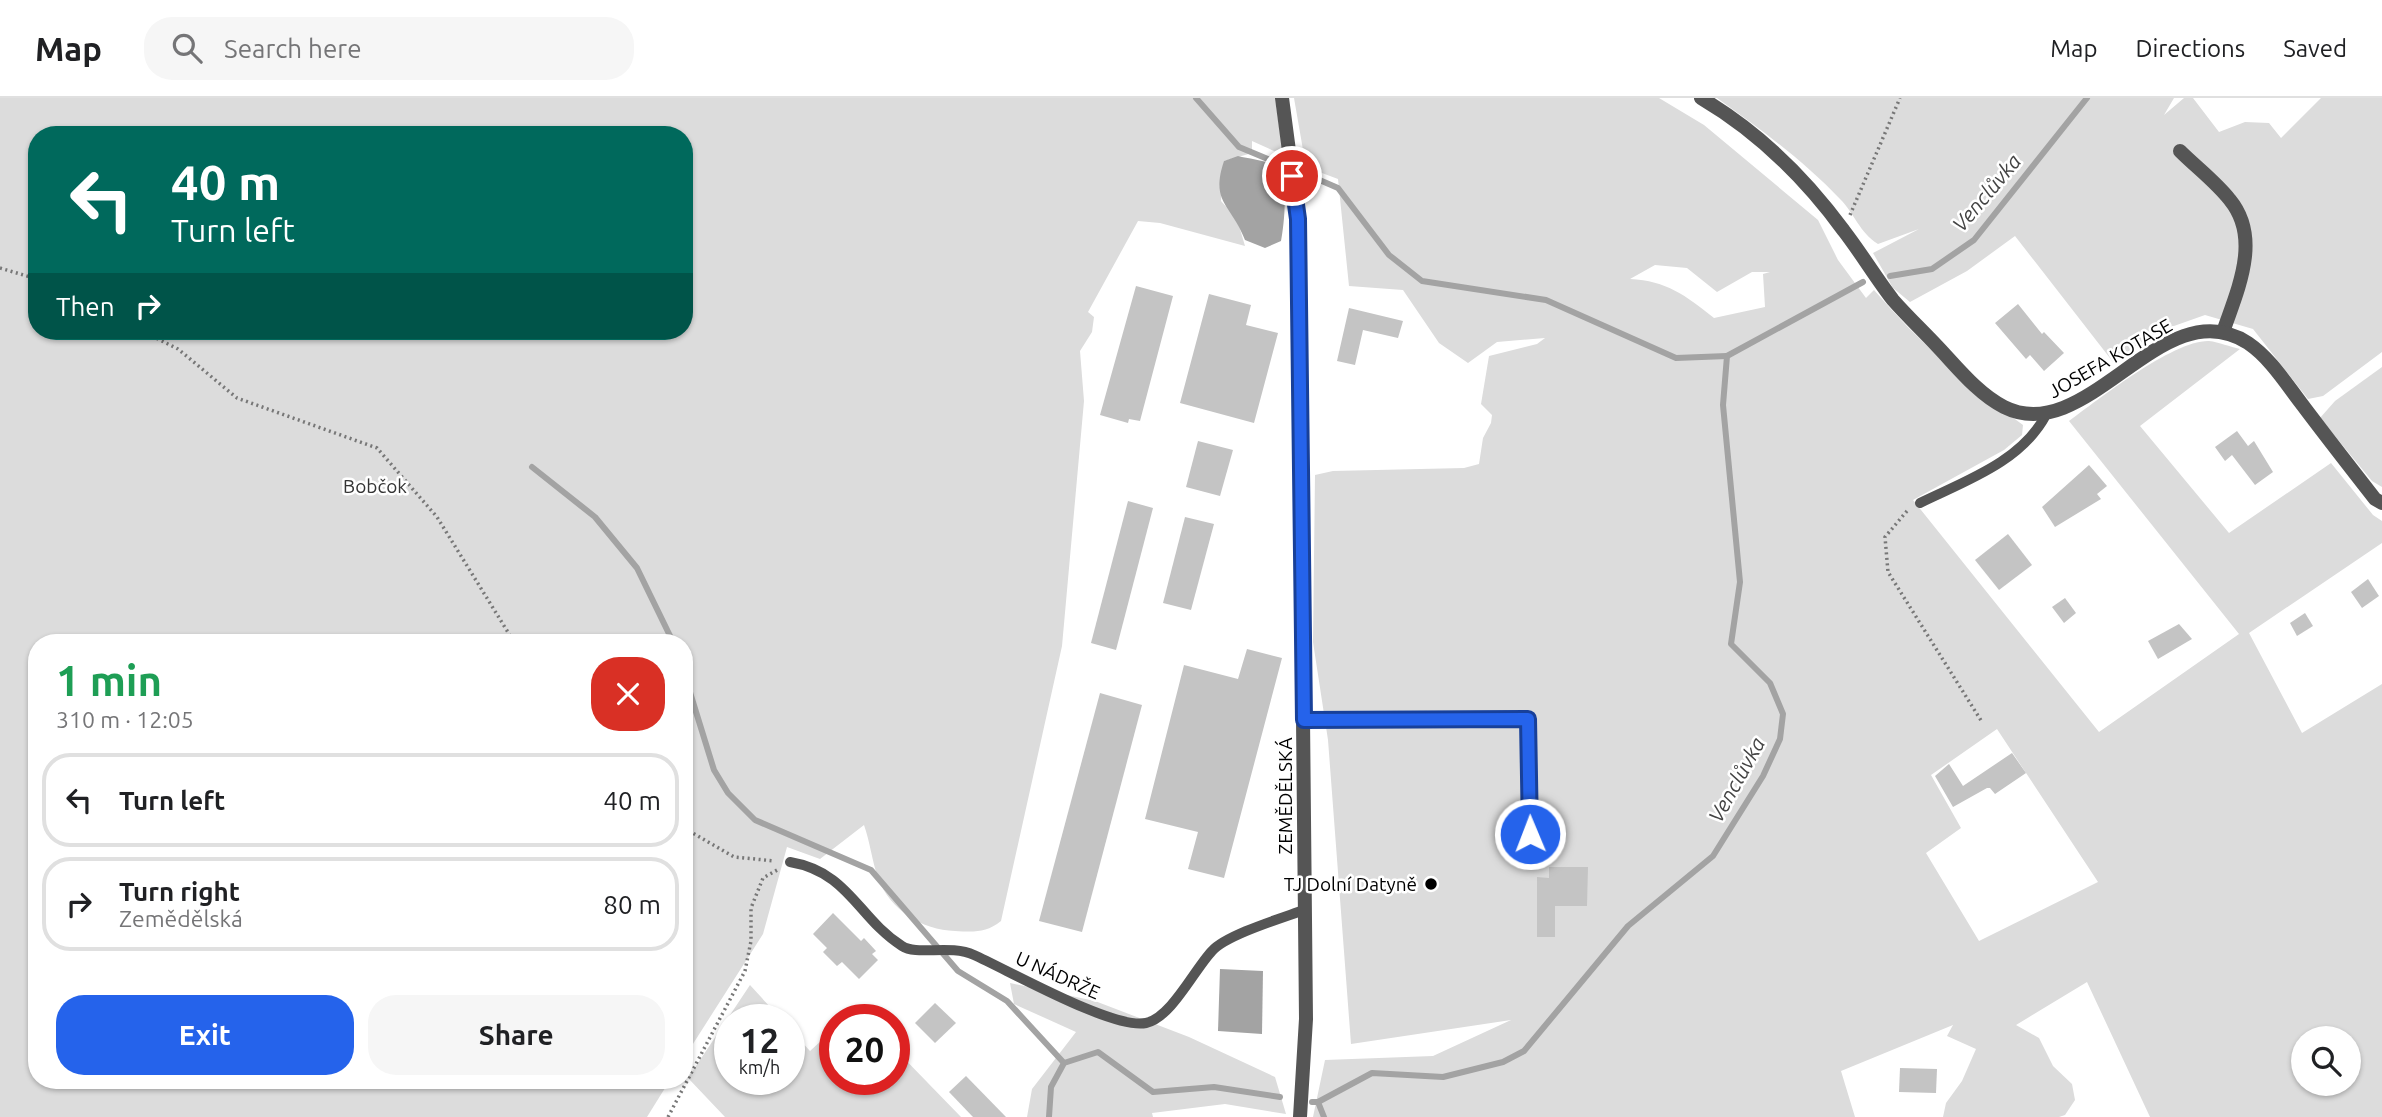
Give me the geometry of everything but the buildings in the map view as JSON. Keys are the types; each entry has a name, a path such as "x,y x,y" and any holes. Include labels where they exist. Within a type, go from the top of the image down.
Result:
{"street":[{"name":"ZEMĚDĚLSKÁ","path":"1282,98 1298,219 1306,1019 1300,1117"},
{"name":"JOSEFA KOTASE","path":"1702,98 1770,149 1844,230 1894,300 1979,388 2004,407 2046,415 2069,406 2115,374 2181,337 2206,331 2222,332"},
{"path":"2180,151 2231,200 2244,222 2247,243 2239,285 2222,332 2230,332 2266,358 2375,499 2382,503"}],"lane":[{"path":"1920,503 1989,469 2034,438 2046,415"},
{"path":"1304,720 1528,719 1530,834"},
{"name":"U NÁDRŽE","path":"790,862 806,865 832,876 903,947 920,950 948,947 972,954 1026,982 1105,1015 1143,1024 1162,1017 1214,948 1304,910"}],"path":[{"path":"1844,230 1900,98"},
{"path":"0,268 28,276"},
{"path":"160,340 178,349 237,398 377,449 437,517 509,634"},
{"path":"1920,503 1901,516 1885,537 1888,572 1982,722"},
{"path":"693,833 734,857 790,862"},
{"path":"693,1070 745,971 751,941 751,908 763,878 790,862"},
{"path":"668,1117 683,1089"}],"green space":[{"name":"Bobčok","path":"0,98 1275,98 1283,155 1252,141 1252,153 1224,161 1221,201 1237,219 1245,246 1160,223 1138,221 1088,312 1094,317 1092,332 1080,351 1084,401 1062,646 1001,921 990,928 968,932 943,930 919,922 899,909 890,900 878,878 864,825 820,859 787,847 763,934 718,1004 714,1004 714,1011 693,1044 693,634 28,634 28,1089 664,1089 647,1117 0,1117"},
{"path":"1294,98 1659,98 1704,125 1818,220 1838,260 1866,298 1874,290 1944,362 2023,425 2022,435 2004,450 1913,500 2099,732 2239,634 2069,421 2136,373 2176,350 2209,341 2240,349 2140,426 2229,533 2331,463 2373,515 2382,521 2382,543 2249,633 2302,733 2382,684 2382,1117 2150,1117 2087,982 2016,1025 2039,1038 2053,1066 2072,1084 2075,1100 2065,1115 2059,1117 1943,1117 1946,1103 1962,1081 1976,1049 1947,1036 1953,1025 1841,1071 1855,1117 1313,1117 1325,1060 1433,1056 1511,1020 1351,1044 1328,740 1313,642 1315,475 1333,471 1464,468 1479,464 1483,438 1492,415 1481,404 1489,356 1537,344 1545,338 1497,342 1468,363 1439,343 1403,290 1349,286 1338,179 1306,167","holes":["1655,265 1687,268 1717,292 1752,272 1770,272 1763,274 1765,307 1714,318 1694,302 1665,286 1630,279","1997,729 2098,882 1979,941 1926,853 1961,828 1931,775"]},
{"path":"1717,98 2174,98 2164,115 2184,98 2193,98 2219,132 2245,122 2269,123 2281,138 2321,98 2382,98 2382,352 2323,396 2308,399 2253,329 2205,315 2157,332 2113,362 2015,236 1967,271 1910,302 1893,288 1873,253 1919,229 1878,244 1866,234 1840,199 1811,171"},
{"path":"2382,367 2382,487 2372,481 2320,418 2335,401"},
{"path":"1010,983 1095,1001 1189,1037 1275,1077 1286,1114 1225,1104 1152,1113 1153,1117 1027,1117 1032,1089 1076,1032 1014,1004"},
{"path":"750,985 767,1004 737,1004"},
{"path":"714,1039 714,1095 805,1095 805,1046 810,1051 819,1043 819,1095 910,1095 910,1064 961,1117 725,1117 693,1083 693,1070"}],"shaded area":[{"path":"1238,156 1275,166 1283,179 1285,201 1281,241 1265,248 1245,240 1221,195 1219,186 1224,161"},
{"path":"1220,969 1263,971 1262,1034 1218,1031"}],"waterway":[{"path":"1196,98 1239,147 1275,162"},
{"name":"Venclůvka","path":"1890,276 1932,269 1974,240 2087,98"},
{"path":"1308,175 1338,188 1389,255 1422,281 1546,300 1676,358 1727,356"},
{"name":"Venclůvka","path":"1312,1102 1318,1102 1372,1073 1443,1077 1503,1062 1524,1051 1628,926 1713,856 1763,776 1780,739 1783,714 1770,683 1731,644 1740,582 1723,405 1727,356 1863,282"},
{"path":"532,467 595,517 637,568 669,634"},
{"path":"693,702 714,770 728,793 755,820 871,870 958,971 1007,1001 1064,1063"},
{"name":"Venclůvka","path":"1049,1117 1051,1087 1064,1063 1098,1052 1153,1092 1214,1087 1280,1097"},
{"path":"1318,1102 1324,1117"}],"place":[{"name":"TJ Dolní Datyně","path":"1431,884"}],"route":[{"path":"1292,176 1298,219 1304,720 1528,719 1530,834"}]}
